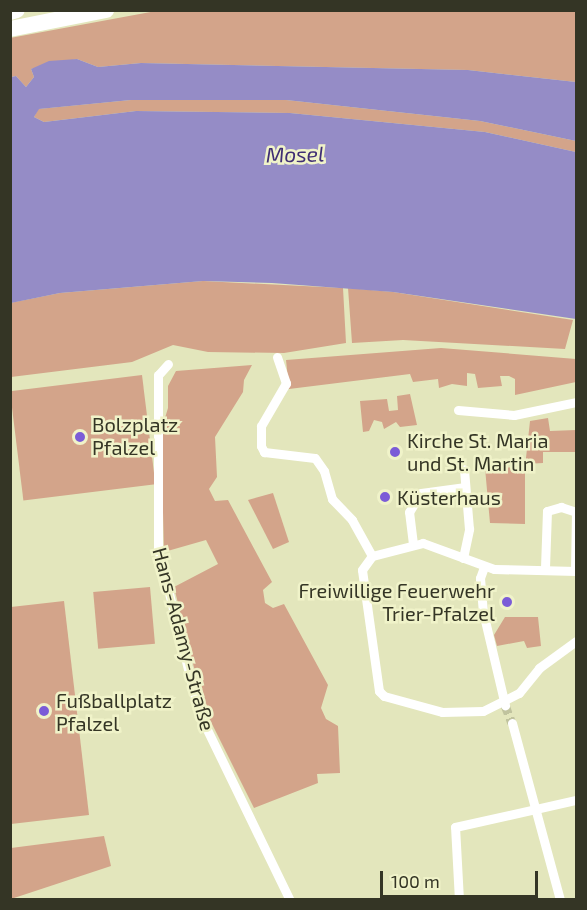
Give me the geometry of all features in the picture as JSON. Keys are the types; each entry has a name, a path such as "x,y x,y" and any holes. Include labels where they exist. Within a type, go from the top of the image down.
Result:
{"highway":[{"path":"10,12 17,10"},
{"path":"10,29 106,10"}],"street":[{"path":"277,357 286,383 261,426 261,446 264,452 315,458 324,471 332,499 352,520 372,556"},
{"name":"Hans-Adamy-Straße","path":"168,364 158,375 158,549 199,713 290,900"},
{"path":"458,410 514,415 576,402"},
{"path":"463,558 469,529 464,469"},
{"path":"413,544 409,512 421,493 464,487"},
{"path":"545,568 547,511 561,507 576,512 575,571 484,567 432,545 413,544 372,556 362,570 379,691 384,696 442,712 483,711 505,703 528,685 538,668 576,641"},
{"path":"484,567 480,578 483,612 505,703"},
{"path":"512,723 538,811 560,900"},
{"path":"459,900 455,827 538,811 576,800"}],"shaded area":[{"path":"156,11 576,11 576,82 468,70 141,63 98,67 77,59 31,69 34,77 26,87 16,76 11,77 10,38"},
{"path":"131,100 286,100 480,121 576,141 576,152 485,132 290,113 136,111 44,122 34,117 38,109"},
{"path":"203,281 343,288 346,343 284,353 208,352 173,345 132,362 11,377 10,303 60,293"},
{"path":"348,288 393,292 573,320 565,349 403,340 352,343"},
{"path":"441,348 576,359 576,382 515,395 515,379 509,376 500,376 502,386 478,388 475,374 467,373 467,386 452,384 439,388 438,379 413,382 410,374 289,389 286,360"},
{"path":"252,365 244,380 243,392 215,437 217,477 209,489 215,501 228,500 272,582 263,590 265,603 273,608 284,604 328,685 321,708 326,719 338,726 340,773 317,774 318,783 254,808 204,708 174,587 218,564 206,540 164,552 161,431 168,408 168,386 176,371"},
{"name":"Bolzplatz Pfalzel","path":"142,375 155,484 23,500 10,391"},
{"path":"410,394 417,425 400,427 396,422 384,429 382,422 374,420 369,431 363,432 360,401 387,399 389,411 398,410 397,396"},
{"path":"548,418 550,431 576,430 576,452 543,452 543,463 525,464 530,421"},
{"path":"525,467 525,524 490,523 485,468"},
{"path":"273,493 289,542 273,549 248,500"},
{"path":"150,587 155,644 98,649 93,592"},
{"name":"Fußballplatz Pfalzel","path":"64,601 89,815 11,824 11,607"},
{"path":"505,617 538,617 541,646 527,648 524,641 497,646 494,635"},
{"path":"104,836 111,866 11,899 11,848"}],"water":[{"name":"Mosel","path":"77,59 98,67 141,63 468,70 576,82 576,141 480,121 286,100 131,100 39,109 34,117 44,122 136,111 290,113 485,132 576,152 576,319 393,292 272,283 203,281 60,293 11,303 11,77 16,76 26,87 34,77 31,69 49,61"}],"tunnel":[{"path":"505,705 512,723"}],"place":[{"name":"Bolzplatz Pfalzel","path":"80,437"},
{"name":"Kirche St. Maria und St. Martin","path":"395,452"},
{"name":"Küsterhaus","path":"385,497"},
{"name":"Freiwillige Feuerwehr Trier-Pfalzel","path":"507,602"},
{"name":"Fußballplatz Pfalzel","path":"44,711"}]}
